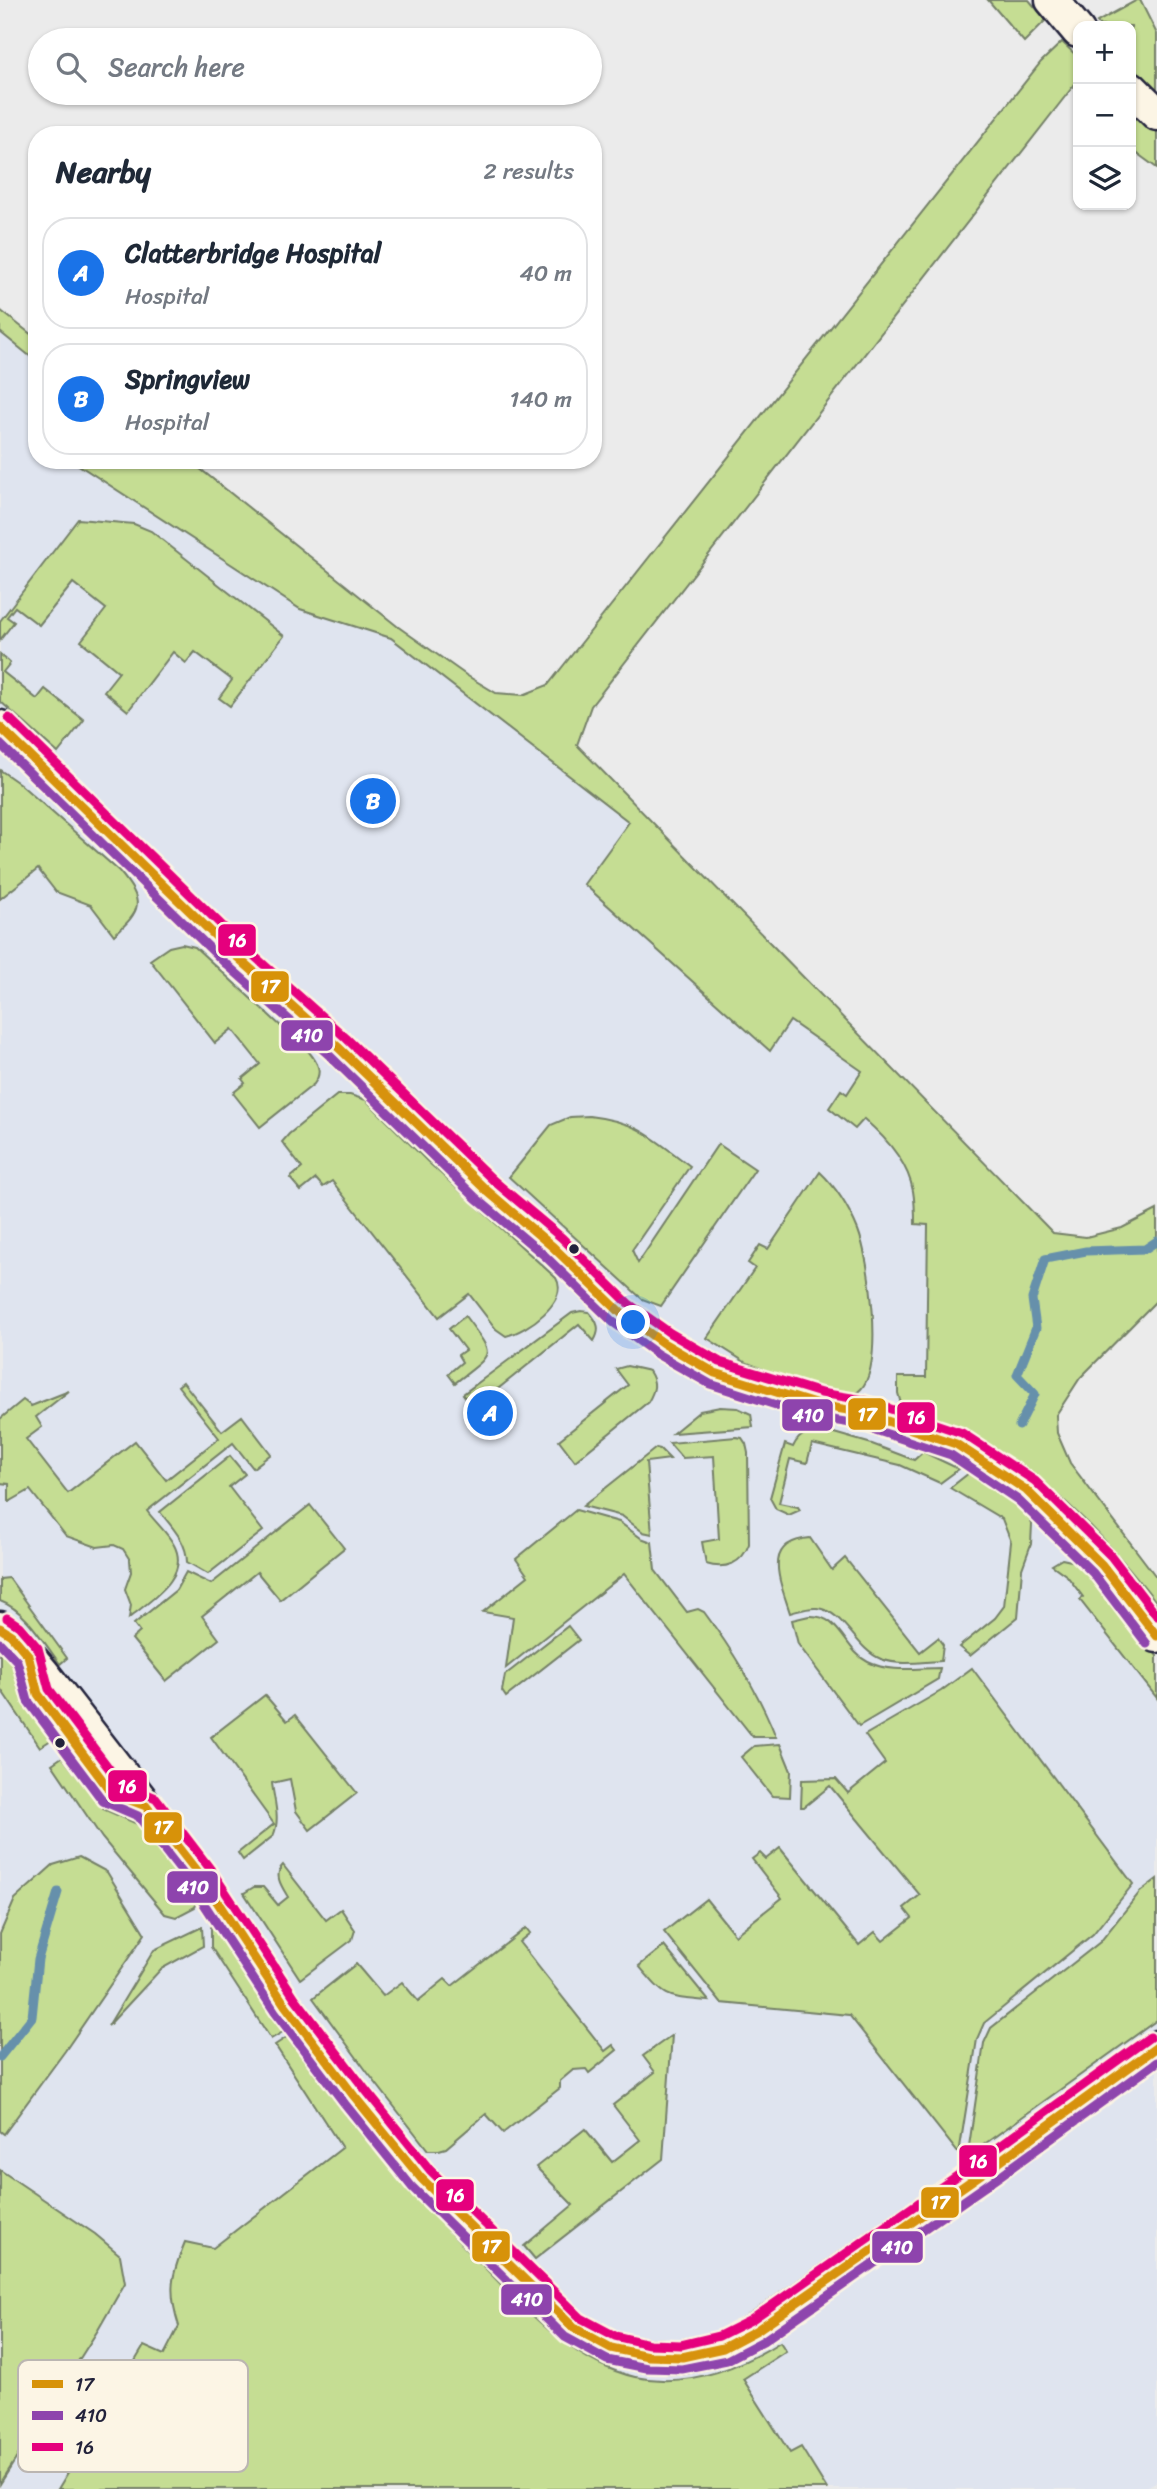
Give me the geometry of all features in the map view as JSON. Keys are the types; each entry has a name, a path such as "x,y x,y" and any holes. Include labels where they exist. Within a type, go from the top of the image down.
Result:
{"street":[{"path":"1052,0 1073,25"},
{"path":"1136,93 1157,114"},
{"path":"0,727 234,955 343,1053 485,1189 553,1247 621,1313 663,1343 715,1373 818,1405 860,1412 956,1444 1026,1490 1102,1565 1157,1636"},
{"path":"0,1628 11,1635 43,1673 201,1877 285,2005 421,2178 574,2328 611,2348 648,2356 682,2357 723,2348 757,2330 983,2173 1157,2047"}],"shaded area":[{"path":"0,332 28,355 28,469 85,469 300,609 391,638 629,823 585,883 770,1051 790,1021 862,1072 1093,1520 1157,1603 1157,2481 1144,2489 0,2489"}],"green space":[{"path":"988,0 1029,0 1046,20 1024,42"},
{"path":"1140,0 1157,34 1157,98 1136,72 1136,21 1099,21"},
{"path":"1062,42 1073,52 1073,86 591,706 577,745 1053,1233 1086,1237 1122,1228 1157,1210 1157,1300 1080,1378 1056,1415 1057,1433 1070,1463 1157,1578 1157,1603 1105,1541 1046,1485 981,1442 901,1404 898,1377 926,1377 928,1225 915,1224 910,1181 901,1161 887,1142 864,1119 855,1129 829,1108 841,1090 847,1094 862,1071 790,1021 770,1051 584,884 629,822 391,638 300,609 85,469 200,469 397,626 466,675 496,693 523,695 548,685 1041,62"},
{"path":"1136,108 1157,127 1157,168 1136,153"},
{"path":"0,310 28,332 28,355 0,332"},
{"path":"78,519 134,524 151,531 284,636 230,706 219,698 232,680 195,652 186,663 173,652 128,711 104,691 119,672 81,641 106,609 73,583 39,625 15,607 7,617 14,622 0,640 0,621"},
{"path":"0,654 10,663 3,672 37,699 45,689 84,720 58,753 0,701"},
{"path":"0,770 20,784 119,871 127,882 137,905 130,919 114,935 91,905 56,892 38,869 0,899"},
{"path":"182,944 195,947 309,1052 317,1064 319,1072 314,1084 260,1127 233,1093 245,1083 242,1079 260,1064 232,1029 215,1043 150,960 169,947"},
{"path":"337,1095 350,1095 366,1100 427,1161 556,1278 559,1287 557,1296 544,1314 506,1336 496,1329 469,1294 439,1317 332,1181 323,1187 316,1179 301,1191 290,1178 302,1168 282,1142"},
{"path":"589,1116 620,1122 644,1132 690,1166 632,1250 638,1263 718,1144 755,1169 661,1306 642,1299 509,1177 551,1125 570,1117"},
{"path":"820,1172 838,1192 855,1222 863,1245 870,1287 873,1312 872,1358 868,1376 861,1389 847,1395 830,1395 745,1362 707,1338 755,1268 748,1263 760,1245 768,1249"},
{"path":"589,1312 596,1322 598,1329 594,1341 579,1324 474,1408 463,1394 572,1313"},
{"path":"465,1316 482,1340 487,1353 478,1365 455,1383 448,1374 462,1362 458,1355 465,1350 449,1329"},
{"path":"627,1366 649,1371 652,1375 654,1390 648,1402 575,1461 559,1440 628,1385 616,1369"},
{"path":"183,1382 222,1431 242,1416 271,1454 253,1468 233,1443 147,1511 174,1545 178,1557 177,1568 173,1578 157,1596 129,1618 131,1605 125,1589 131,1572 130,1560 123,1549 114,1545 97,1547 66,1536 30,1490 9,1502 9,1484 0,1483 0,1419 23,1400 31,1406 69,1391 36,1417 42,1427 26,1439 68,1493 135,1441 166,1480 219,1438 178,1386"},
{"path":"720,1407 738,1408 751,1414 753,1427 673,1433 700,1411"},
{"path":"827,1431 914,1460 923,1452 959,1469 940,1483 900,1465 812,1444 807,1463 790,1459 779,1503 798,1507 800,1510 789,1515 776,1509 770,1498 785,1444 793,1447 803,1435"},
{"path":"742,1438 748,1453 749,1544 737,1561 726,1566 713,1566 706,1564 702,1542 719,1539 714,1456 682,1458 669,1443"},
{"path":"656,1448 670,1459 646,1462 652,1534 643,1532 622,1516 583,1506"},
{"path":"230,1456 245,1474 229,1487 263,1531 208,1574 187,1562 182,1541 160,1512"},
{"path":"969,1473 1025,1510 1032,1524 1031,1544 1022,1569 1018,1617 970,1656 959,1647 995,1618 1004,1606 1011,1542 1002,1519 950,1488"},
{"path":"310,1505 344,1548 280,1600 257,1572 202,1616 219,1639 166,1681 132,1639 140,1632 134,1624 176,1590 186,1572 211,1584"},
{"path":"576,1510 619,1522 641,1538 652,1542 655,1570 687,1612 698,1609 704,1612 715,1627 753,1688 776,1737 753,1737 624,1574 506,1668 513,1617 483,1612 528,1576 516,1559"},
{"path":"810,1538 832,1570 845,1558 920,1652 938,1638 943,1645 941,1661 903,1663 881,1659 864,1647 843,1623 827,1611 814,1608 790,1613 779,1576 780,1555 785,1547 795,1541"},
{"path":"1062,1559 1080,1563 1105,1588 1157,1656 1157,1698 1080,1600 1083,1597 1067,1576 1052,1565"},
{"path":"9,1578 67,1658 60,1664 26,1620 0,1601 0,1579"},
{"path":"809,1616 828,1621 868,1662 894,1669 940,1668 938,1679 859,1726 798,1644 792,1620"},
{"path":"568,1626 579,1640 506,1697 502,1691 505,1675"},
{"path":"0,1649 14,1665 24,1701 51,1740 40,1747 0,1688"},
{"path":"972,1668 1133,1884 1093,1934 984,2023 977,2039 959,2154 849,2015 721,2003 664,1932 706,1899 735,1935 782,1898 752,1859 760,1853 766,1859 780,1848 859,1945 875,1932 883,1941 912,1918 904,1908 920,1895 830,1786 801,1807 802,1780 836,1779 848,1793 885,1763 865,1735 941,1691"},
{"path":"265,1695 287,1721 295,1715 357,1793 310,1830 296,1811 290,1779 272,1783 277,1817 273,1836 243,1860 238,1853 274,1824 211,1737"},
{"path":"780,1744 791,1771 790,1797 772,1796 741,1757 754,1746"},
{"path":"62,1757 103,1809 135,1823 151,1835 199,1899 195,1907 176,1917 165,1914 102,1838 52,1764"},
{"path":"79,1857 107,1872 145,1934 4,2134 0,2131 0,1934 15,1899 53,1865"},
{"path":"283,1865 326,1920 341,1909 355,1930 352,1940 300,1979 244,1893 254,1887 263,1887 278,1905 288,1897 279,1877"},
{"path":"1157,1879 1157,2020 972,2153 968,2153 984,2043 991,2028 1100,1942 1140,1892"},
{"path":"211,1925 222,1931 283,2032 271,2039 211,1947"},
{"path":"202,1927 203,1946 161,1969 108,2026 154,1950"},
{"path":"526,1928 530,1933 519,1942 605,2051 613,2045 617,2050 589,2073 586,2069 573,2070 560,2081 560,2088 503,2133 486,2114 446,2148 428,2150 313,1998 356,1964 383,1996 402,1982 418,2001 445,1979 452,1986"},
{"path":"664,1946 709,2001 668,1995 639,1966"},
{"path":"672,2035 663,2159 535,2259 524,2246 573,2205 536,2167 585,2129 612,2162 640,2140 613,2105 655,2072 643,2056"},
{"path":"287,2037 355,2126 420,2202 536,2319 572,2348 592,2360 635,2377 673,2380 711,2374 728,2368 780,2342 786,2351 743,2379 790,2453 801,2447 827,2489 58,2489 68,2472 248,2472 248,2360 136,2360 144,2346 164,2355 179,2326 172,2293 185,2242 213,2248 342,2148 275,2045"},
{"path":"0,2170 95,2234 120,2255 125,2283 79,2360 18,2360 18,2456 0,2484"}],"waterway":[{"path":"1019,1426 1035,1394 1017,1375 1036,1328 1032,1299 1045,1259 1086,1251 1145,1249 1157,1241"},
{"path":"0,2057 32,2017 38,1959 58,1892"}],"transit line":[{"name":"16","path":"9,718 243,946 346,1038 493,1180 562,1238 629,1304 670,1333 720,1362 821,1393 864,1400 962,1433 1035,1481 1111,1556 1157,1616"},
{"name":"17","path":"0,727 235,955 338,1047 485,1189 553,1247 621,1313 663,1343 715,1373 818,1405 860,1412 956,1444 1026,1490 1102,1565 1157,1636"},
{"name":"410","path":"0,744 226,964 330,1056 476,1198 545,1256 613,1322 657,1354 710,1384 814,1417 857,1424 951,1455 1018,1500 1093,1573 1147,1644"},
{"name":"16","path":"7,1618 19,1626 38,1648 49,1689 120,1783 156,1798 211,1870 295,1998 430,2170 581,2318 615,2336 649,2344 681,2345 719,2336 751,2320 1150,2037"},
{"name":"17","path":"0,1628 11,1635 28,1655 38,1694 112,1793 146,1806 201,1877 285,2005 421,2178 574,2328 611,2348 648,2356 682,2357 723,2348 757,2330 994,2165 1157,2047"},
{"name":"410","path":"0,1643 17,1661 28,1701 103,1801 138,1816 191,1884 275,2012 412,2187 565,2337 607,2360 647,2368 682,2369 727,2360 763,2341 1157,2062"}],"place":[{"name":"Springview","path":"373,801"},
{"name":"Clatterbridge Hospital","path":"490,1413"}]}
